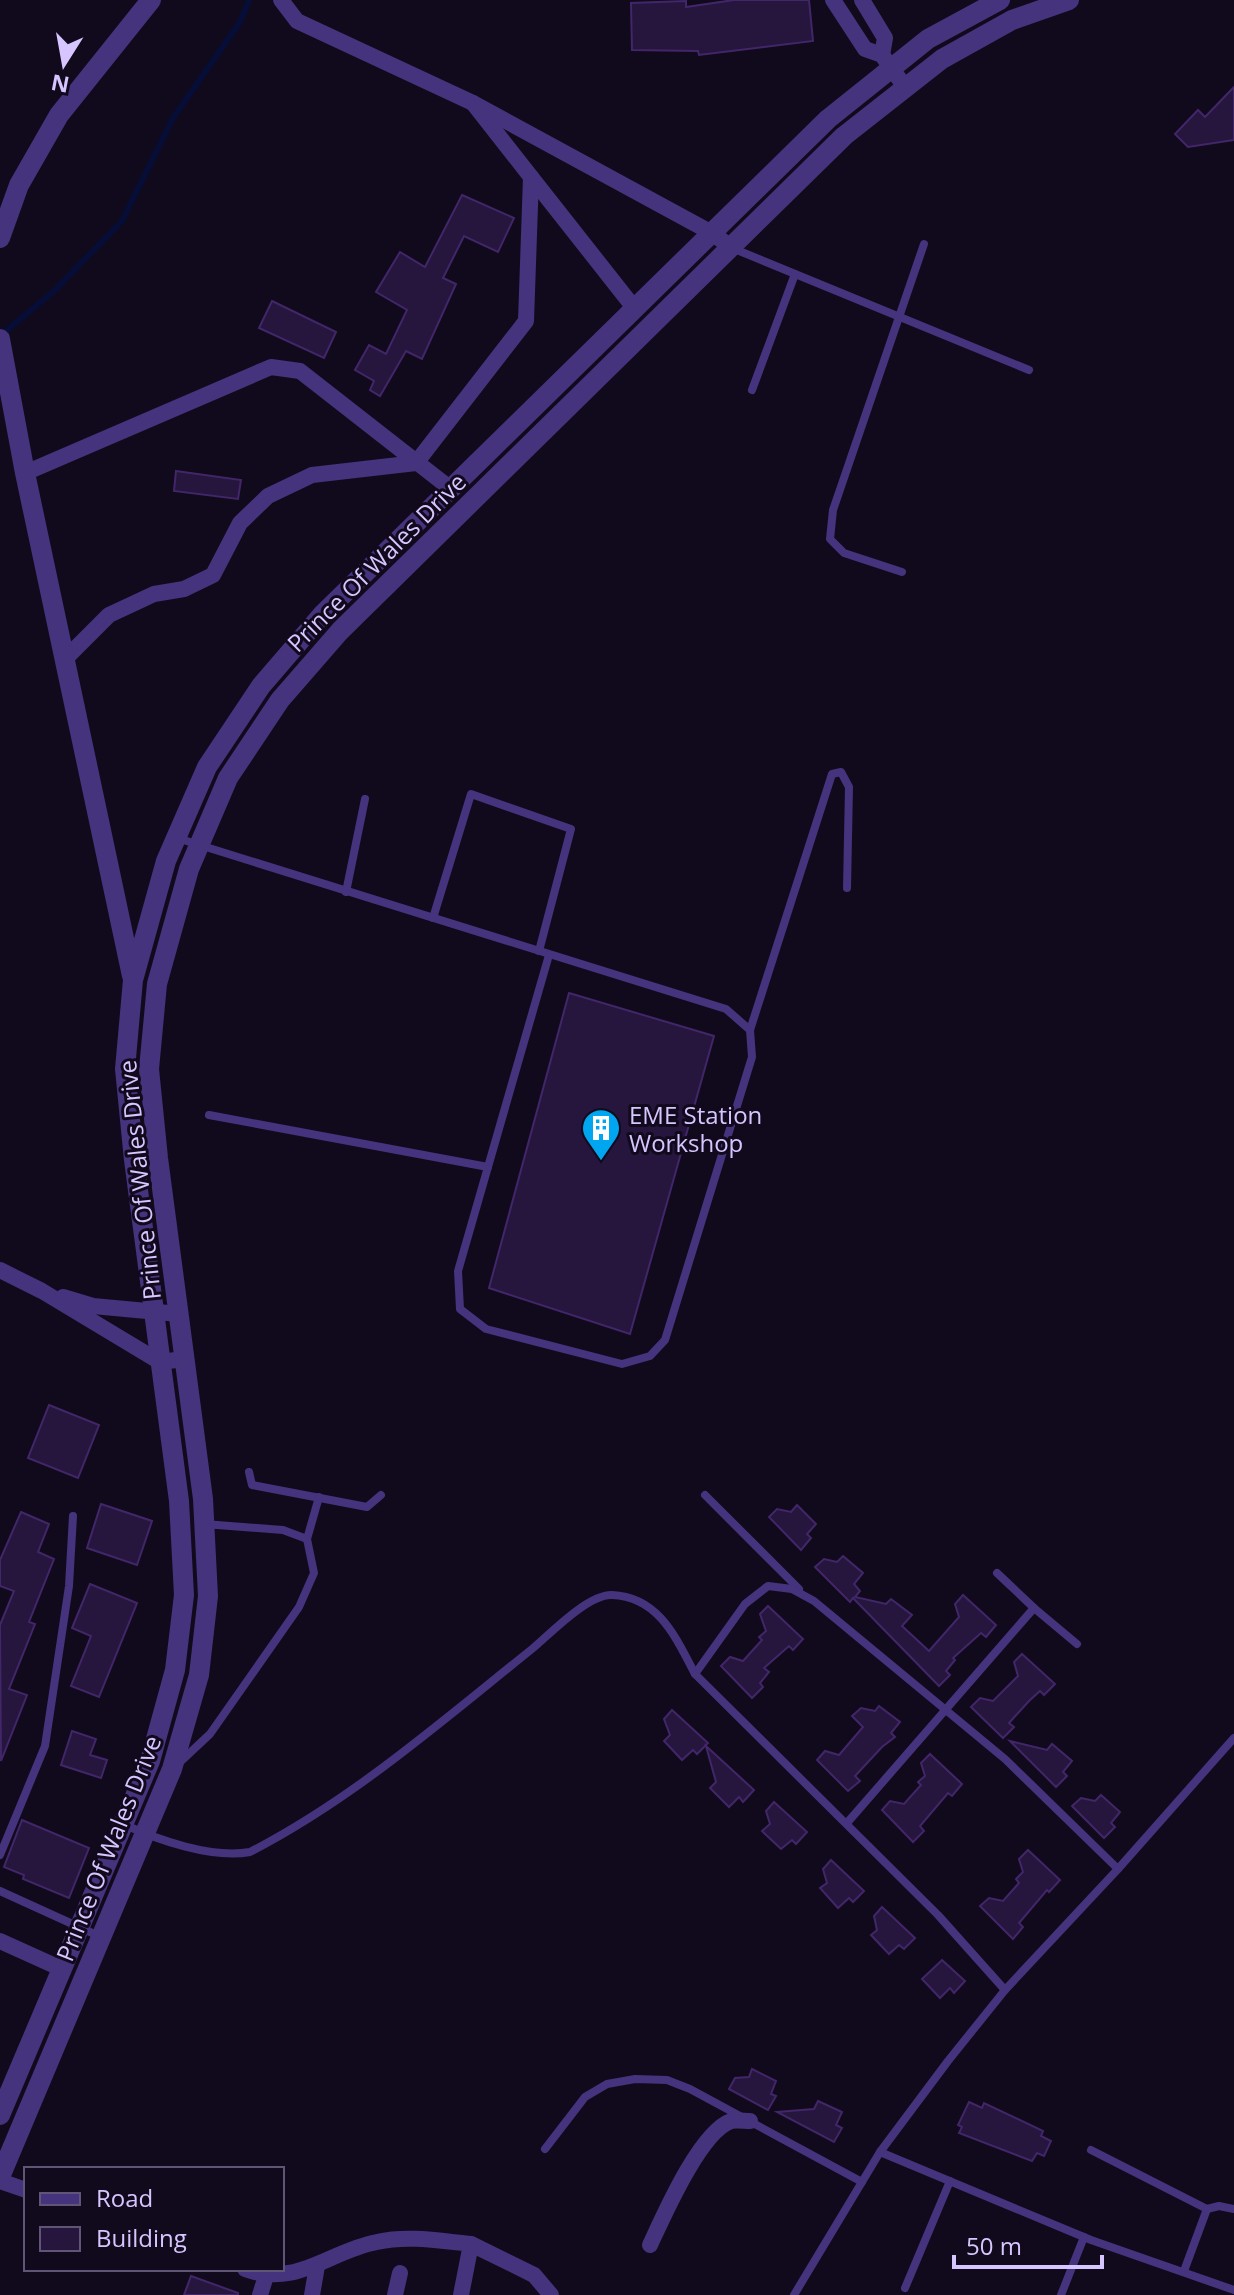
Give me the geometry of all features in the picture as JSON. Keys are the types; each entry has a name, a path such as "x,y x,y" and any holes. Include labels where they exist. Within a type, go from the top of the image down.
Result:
{"street":[{"path":"0,238 19,185 59,115 151,0"},
{"path":"281,0 297,21 473,103 712,233 732,248"},
{"path":"833,0 865,49 887,61 905,87"},
{"path":"862,0 885,38 887,61"},
{"name":"Prince Of Wales Drive","path":"0,2115 150,1761 175,1670 184,1595 179,1501 125,1069 133,980 166,861 207,767 261,686 322,615 887,61 1000,0"},
{"name":"Prince Of Wales Drive","path":"0,2179 172,1769 199,1675 208,1596 204,1524 149,1069 157,984 189,869 228,778 280,700 340,631 844,136 942,59 1012,20 1069,0"},
{"path":"473,103 635,309"},
{"path":"65,659 109,615 154,594 184,589 213,575 240,523 268,496 312,475 416,463 526,321 531,177"},
{"path":"0,339 25,473 133,980 157,984"},
{"path":"25,473 271,367 300,371 451,489"},
{"path":"0,1270 42,1291 160,1362 184,1359"},
{"path":"42,1291 93,1306 179,1314"},
{"path":"0,1941 62,1969"},
{"path":"650,2245 672,2197 708,2139 731,2121 750,2121"},
{"path":"0,2179 24,2189"},
{"path":"251,2271 266,2276 317,2266 376,2242 417,2238 471,2244 534,2275 551,2295"},
{"path":"461,2295 471,2244"},
{"path":"312,2295 317,2266"},
{"path":"395,2295 400,2273"},
{"path":"260,2295 266,2276"}],"lane":[{"path":"902,572 844,553 830,539 833,510 924,244"},
{"path":"732,248 1029,370"},
{"path":"752,390 795,274"},
{"path":"549,955 458,1271 460,1309 486,1329 622,1364 650,1356 665,1340 748,1072 752,1057 750,1030 832,774 841,772 849,787 847,888"},
{"path":"433,918 471,794 571,829 539,951"},
{"path":"346,892 365,799"},
{"path":"176,838 726,1009 750,1030"},
{"path":"209,1115 488,1167"},
{"path":"249,1472 252,1485 367,1507 381,1495"},
{"path":"705,1495 808,1598 1005,1759 1118,1869"},
{"path":"172,1769 210,1734 299,1607 314,1573 307,1539 319,1497"},
{"path":"0,1855 45,1746 69,1586 73,1516"},
{"path":"204,1524 283,1530 307,1539"},
{"path":"997,1573 1077,1644"},
{"path":"695,1674 745,1604 768,1586 792,1589 808,1598"},
{"path":"123,1824 145,1834 223,1854 250,1852 349,1794 577,1610 609,1594 639,1600 669,1625 695,1674 938,1915 1005,1990"},
{"path":"847,1823 1034,1608"},
{"path":"794,2295 880,2152 948,2061 1005,1990 1234,1738"},
{"path":"0,1891 101,1937"},
{"path":"545,2149 585,2097 607,2084 635,2079 667,2080 690,2089 862,2182"},
{"path":"1091,2150 1207,2209 1219,2206 1234,2209"},
{"path":"880,2152 1084,2237 1234,2290"},
{"path":"905,2288 950,2181"},
{"path":"1184,2271 1207,2209"},
{"path":"1061,2295 1084,2237"}],"building":[{"path":"734,0 809,0 813,41 699,55 698,51 632,50 631,3 686,1 686,7"},
{"path":"1234,87 1234,140 1188,147 1175,134 1198,110 1205,117"},
{"path":"462,195 514,218 498,252 464,236 443,278 456,284 422,359 406,351 380,396 370,390 374,381 355,370 369,345 386,354 407,310 376,292 400,252 425,267"},
{"path":"272,301 336,332 324,358 259,328"},
{"path":"176,471 241,480 238,499 174,491"},
{"name":"EME Station Workshop","path":"569,993 714,1036 630,1334 489,1288"},
{"path":"49,1405 99,1425 78,1478 28,1458"},
{"path":"101,1504 152,1521 137,1565 87,1548"},
{"path":"797,1505 816,1524 807,1534 811,1538 801,1550 769,1517 777,1509 791,1512"},
{"path":"21,1512 49,1524 38,1552 54,1559 29,1622 35,1624 9,1689 27,1695 1,1761 0,1625 14,1591 0,1586 0,1560"},
{"path":"843,1556 863,1573 854,1584 860,1591 855,1597 886,1604 891,1599 912,1615 902,1626 929,1651 959,1617 955,1604 963,1595 996,1625 986,1637 981,1633 953,1658 955,1660 946,1671 950,1675 939,1686 853,1598 850,1602 815,1567 824,1559 837,1562"},
{"path":"90,1584 137,1603 99,1697 71,1686 91,1636 72,1628"},
{"path":"768,1606 803,1639 793,1650 789,1646 764,1668 769,1672 760,1683 763,1687 752,1698 721,1666 730,1657 743,1661 762,1640 759,1637 766,1631 760,1614"},
{"path":"1022,1654 1055,1684 1044,1695 1040,1691 1029,1701 1009,1723 1014,1727 1003,1738 971,1707 980,1698 993,1701 1018,1676 1014,1662"},
{"path":"879,1706 900,1722 891,1733 895,1737 855,1776 860,1781 848,1791 817,1760 825,1751 839,1755 863,1727 852,1716 861,1708 875,1711"},
{"path":"672,1710 708,1743 697,1754 693,1750 682,1760 664,1741 670,1735 664,1719"},
{"path":"72,1731 96,1739 90,1755 107,1760 101,1778 61,1765"},
{"path":"1010,1741 1047,1750 1052,1744 1072,1761 1063,1772 1067,1776 1056,1787"},
{"path":"706,1746 754,1790 743,1802 739,1797 729,1807 710,1788 716,1782"},
{"path":"930,1754 962,1784 952,1796 948,1793 920,1826 924,1831 913,1842 882,1810 890,1801 904,1804 921,1785 918,1782 925,1776 921,1763"},
{"path":"1101,1795 1120,1812 1111,1823 1115,1827 1104,1838 1072,1806 1081,1798 1095,1801"},
{"path":"774,1802 807,1832 796,1844 792,1840 781,1849 762,1831 770,1824 766,1811"},
{"path":"22,1820 89,1848 69,1898 23,1879 24,1875 4,1867"},
{"path":"1028,1850 1060,1880 1049,1892 1047,1890 1019,1923 1023,1927 1013,1939 980,1906 989,1898 1003,1901 1019,1883 1016,1879 1023,1872 1019,1859"},
{"path":"831,1860 864,1891 853,1902 849,1898 838,1908 820,1888 827,1883 823,1869"},
{"path":"882,1907 915,1938 904,1949 899,1945 889,1954 871,1935 877,1930 874,1916"},
{"path":"942,1960 965,1981 954,1993 950,1988 940,1998 922,1979"},
{"path":"752,2069 776,2081 771,2094 776,2096 768,2110 729,2089 735,2078 749,2077"},
{"path":"818,2101 842,2112 836,2125 842,2128 834,2142 777,2112 814,2109"},
{"path":"969,2102 982,2108 984,2103 1043,2131 1041,2136 1051,2141 1044,2156 1037,2153 1032,2161 959,2133 962,2127 958,2125"},
{"path":"191,2276 238,2293 238,2295 184,2295"}],"waterway":[{"path":"0,336 53,292 122,221 173,118 240,22 249,0"}],"place":[{"name":"EME Station Workshop","path":"601,1162"}]}
